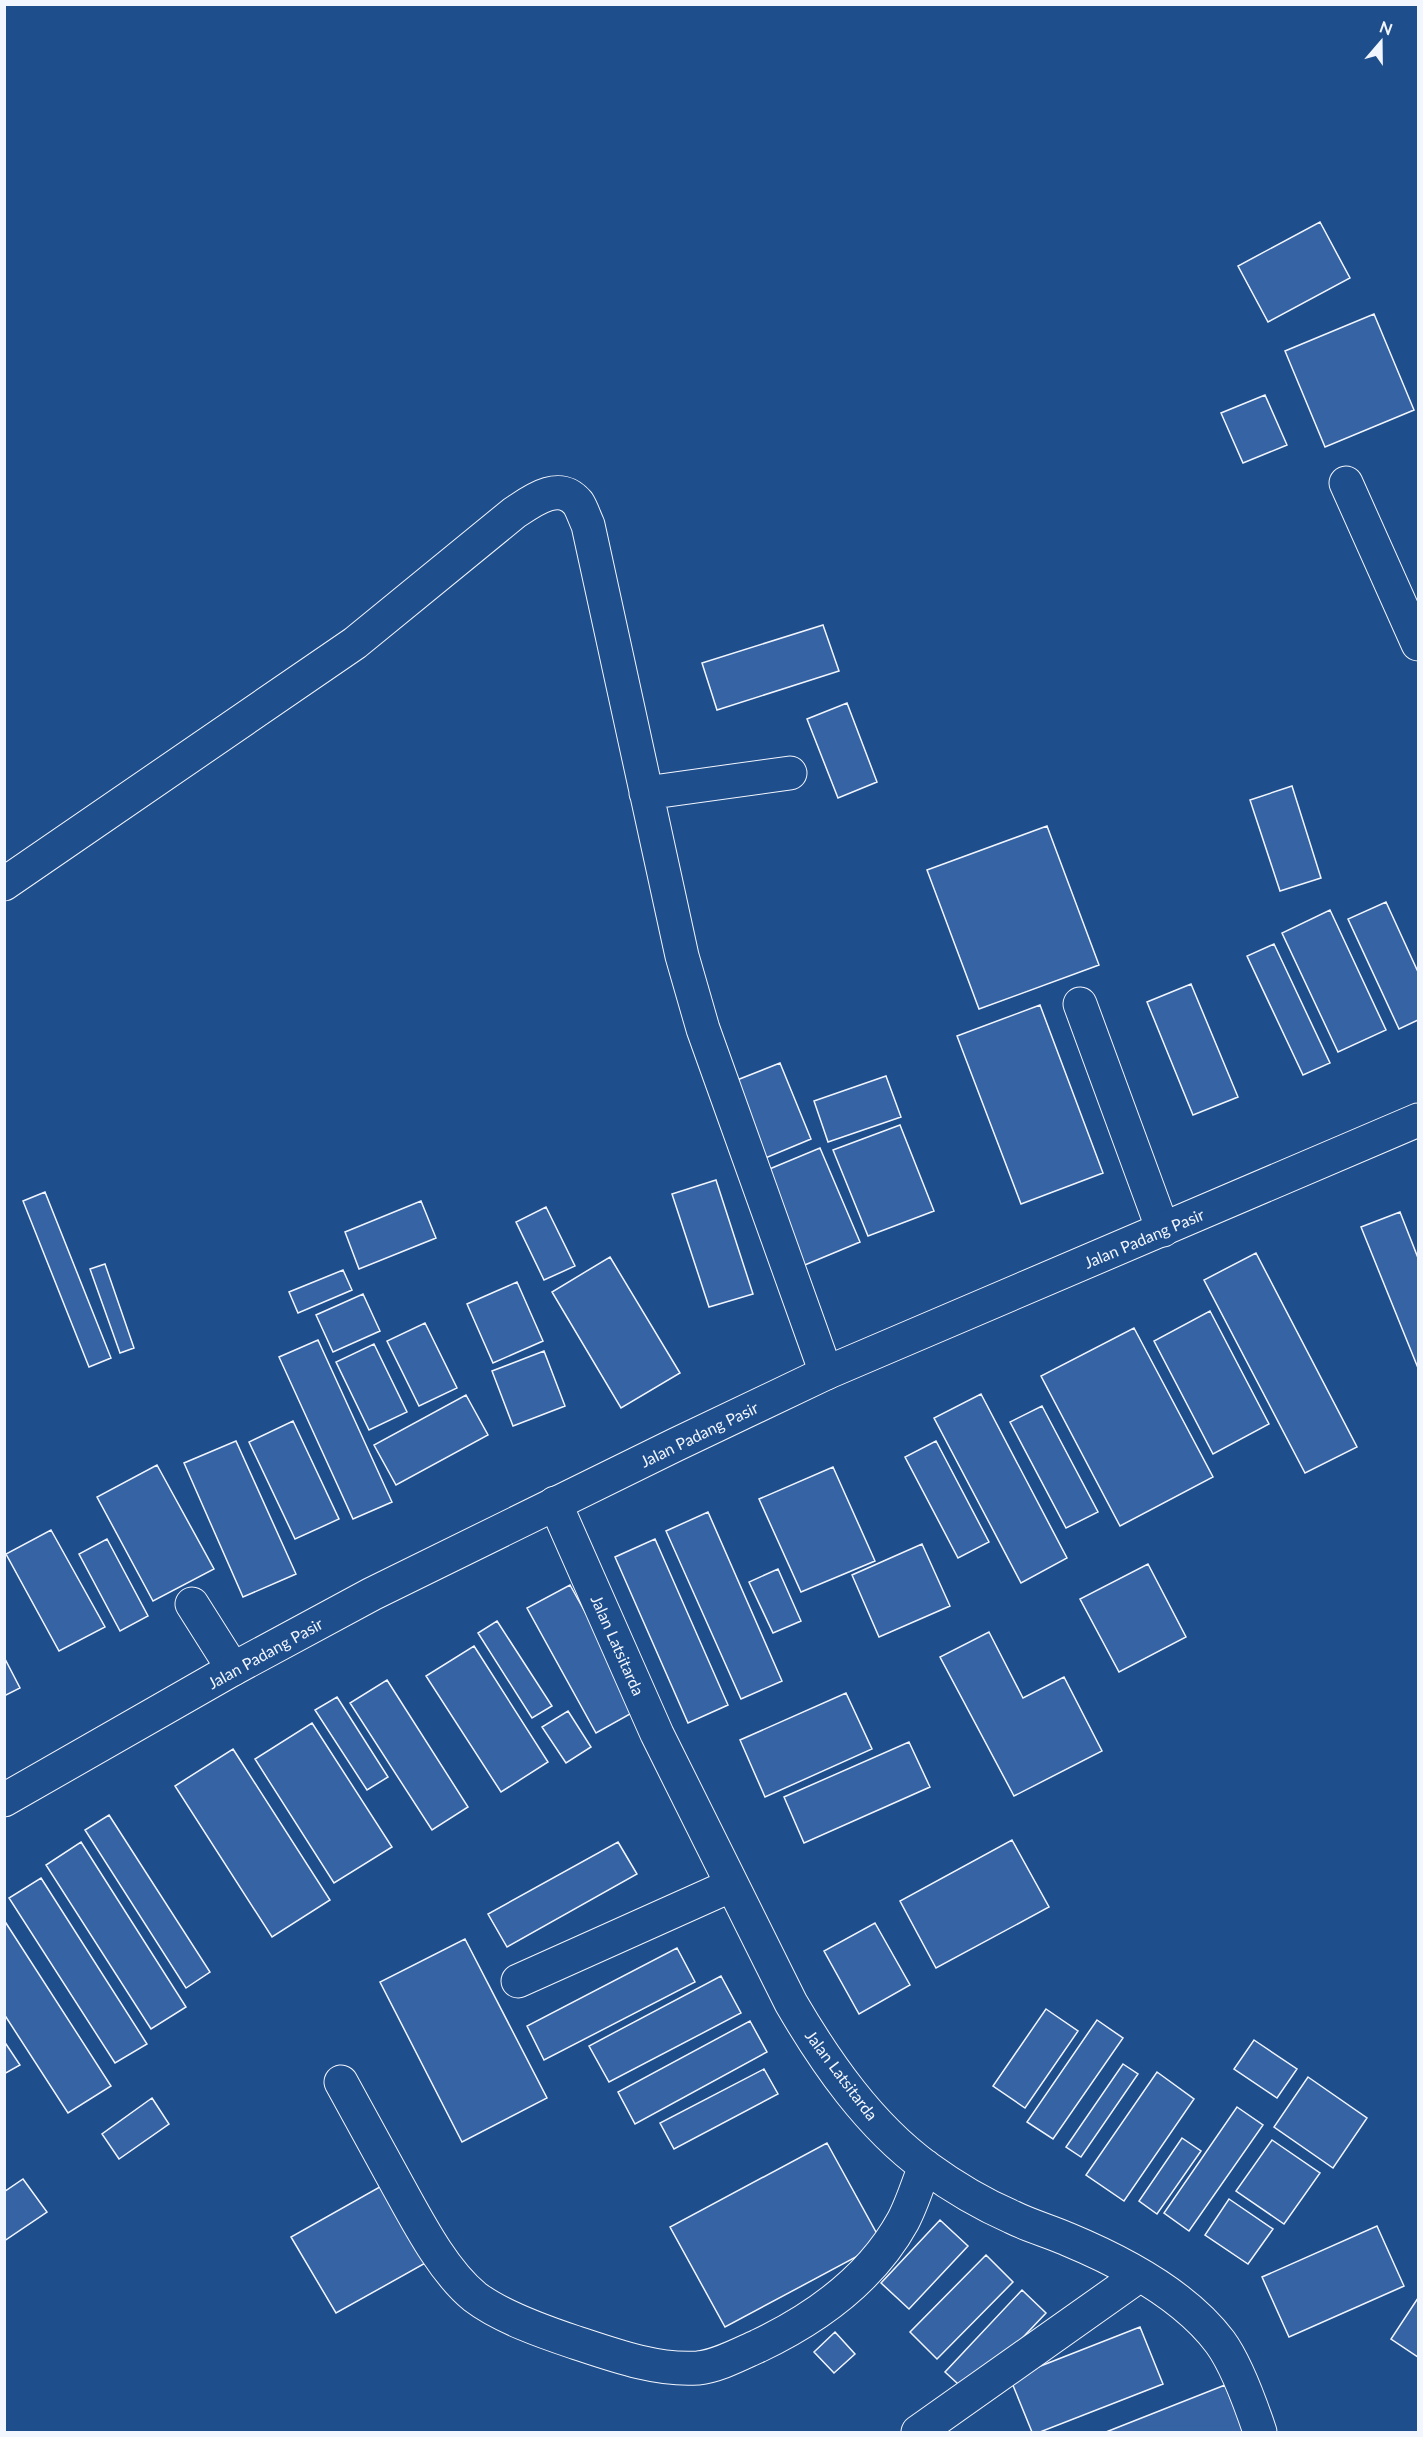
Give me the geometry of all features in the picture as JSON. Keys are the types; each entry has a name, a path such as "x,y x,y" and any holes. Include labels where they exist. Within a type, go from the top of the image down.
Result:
{"main road":[{"path":"1346,483 1419,645"},
{"path":"4,884 355,643 514,513 543,494 563,494 578,504 588,525 682,956 704,1029 826,1373"},
{"path":"646,793 790,773"},
{"path":"1080,1004 1163,1230"},
{"name":"Jalan Padang Pasir","path":"4,1800 372,1594 555,1503 826,1373 1419,1120"},
{"name":"Jalan Latsitarda","path":"555,1503 657,1734 791,2003 815,2044 850,2091 880,2126 925,2166 964,2191 1012,2217 1067,2239 1140,2275 1202,2321 1221,2343 1234,2366 1260,2433"},
{"path":"192,1604 233,1670"},
{"path":"519,1981 732,1885"},
{"path":"341,2082 422,2229 459,2280 475,2297 494,2309 553,2335 658,2366 699,2368 731,2358 807,2320 836,2299 863,2277 892,2239 904,2219 925,2166"},
{"path":"918,2433 1140,2275"}],"building":[{"path":"1320,222 1350,278 1268,322 1238,266"},
{"path":"1374,314 1414,410 1325,447 1285,351"},
{"path":"1265,395 1287,445 1243,463 1221,413"},
{"path":"823,625 839,671 717,710 702,663"},
{"path":"847,703 877,782 838,798 807,719"},
{"path":"1292,786 1321,878 1280,891 1250,800"},
{"path":"1047,826 1099,965 979,1009 927,870"},
{"path":"1386,902 1418,972 1418,1020 1399,1029 1348,919"},
{"path":"1330,910 1386,1030 1338,1052 1282,933"},
{"path":"1274,944 1330,1063 1303,1075 1247,956"},
{"path":"1191,984 1238,1097 1193,1115 1147,1002"},
{"path":"1040,1005 1103,1173 1021,1204 957,1036"},
{"path":"780,1063 811,1139 763,1159 732,1082"},
{"path":"886,1076 901,1117 828,1142 814,1101"},
{"path":"900,1125 934,1211 868,1236 833,1150"},
{"path":"820,1148 860,1242 800,1267 760,1173"},
{"path":"716,1180 753,1294 709,1307 672,1194"},
{"path":"45,1192 111,1358 89,1367 23,1201"},
{"path":"421,1201 436,1238 359,1269 345,1232"},
{"path":"546,1207 575,1266 544,1280 516,1222"},
{"path":"1400,1212 1418,1258 1418,1368 1361,1227"},
{"path":"1256,1253 1357,1447 1305,1473 1204,1280"},
{"path":"610,1257 680,1373 621,1408 552,1292"},
{"path":"105,1264 134,1348 120,1353 90,1269"},
{"path":"343,1270 352,1290 298,1313 289,1292"},
{"path":"517,1282 543,1341 493,1363 467,1304"},
{"path":"363,1294 380,1331 333,1352 316,1315"},
{"path":"1210,1311 1269,1424 1213,1454 1154,1341"},
{"path":"425,1323 457,1388 419,1406 387,1341"},
{"path":"1134,1328 1213,1477 1120,1526 1041,1376"},
{"path":"318,1340 392,1502 353,1519 279,1357"},
{"path":"374,1344 407,1412 369,1430 336,1362"},
{"path":"544,1351 565,1406 513,1426 492,1371"},
{"path":"981,1394 1067,1558 1021,1583 934,1418"},
{"path":"466,1395 488,1435 396,1485 374,1445"},
{"path":"1042,1406 1098,1512 1066,1528 1010,1422"},
{"path":"293,1421 339,1519 295,1539 249,1442"},
{"path":"236,1441 296,1574 243,1597 184,1463"},
{"path":"936,1441 989,1542 958,1558 905,1457"},
{"path":"157,1465 214,1569 153,1601 97,1497"},
{"path":"833,1467 875,1561 801,1592 759,1499"},
{"path":"708,1512 782,1681 741,1699 666,1531"},
{"path":"51,1530 105,1627 59,1651 6,1554"},
{"path":"107,1539 148,1616 120,1631 79,1554"},
{"path":"655,1539 728,1705 688,1723 615,1557"},
{"path":"922,1544 950,1606 879,1637 852,1575"},
{"path":"1148,1564 1186,1637 1119,1672 1080,1599"},
{"path":"778,1569 801,1621 773,1633 749,1582"},
{"path":"570,1585 639,1709 596,1733 527,1608"},
{"path":"497,1621 552,1706 532,1718 478,1633"},
{"path":"989,1632 1023,1698 1064,1677 1102,1751 1014,1796 940,1657"},
{"path":"474,1646 548,1762 501,1792 426,1676"},
{"path":"4,1657 20,1688 4,1696"},
{"path":"387,1680 468,1807 432,1830 350,1703"},
{"path":"846,1693 872,1749 765,1797 740,1740"},
{"path":"337,1697 388,1777 367,1790 315,1710"},
{"path":"568,1711 591,1747 566,1763 542,1727"},
{"path":"312,1723 392,1847 334,1883 255,1759"},
{"path":"909,1742 930,1787 804,1843 784,1797"},
{"path":"233,1749 330,1900 272,1937 175,1786"},
{"path":"109,1815 210,1972 186,1988 85,1830"},
{"path":"1012,1840 1049,1907 936,1968 900,1901"},
{"path":"81,1842 186,2007 151,2029 46,1865"},
{"path":"618,1842 637,1874 507,1947 488,1914"},
{"path":"41,1878 147,2044 115,2063 9,1898"},
{"path":"4,1920 111,2086 68,2113 4,2014"},
{"path":"875,1923 910,1985 859,2014 824,1951"},
{"path":"465,1939 547,2098 462,2142 380,1982"},
{"path":"677,1948 695,1982 544,2060 527,2026"},
{"path":"721,1976 741,2013 609,2082 589,2046"},
{"path":"1046,2009 1078,2031 1025,2108 993,2086"},
{"path":"1097,2020 1123,2038 1053,2139 1027,2122"},
{"path":"750,2021 767,2052 635,2124 618,2092"},
{"path":"1254,2040 1297,2069 1277,2098 1234,2069"},
{"path":"4,2041 20,2065 4,2074"},
{"path":"1123,2064 1138,2074 1081,2157 1066,2147"},
{"path":"764,2069 778,2094 674,2149 660,2123"},
{"path":"1157,2072 1194,2099 1124,2201 1086,2175"},
{"path":"1308,2077 1367,2118 1333,2168 1274,2127"},
{"path":"152,2098 169,2124 119,2159 102,2134"},
{"path":"1237,2107 1263,2125 1189,2231 1164,2213"},
{"path":"1182,2138 1201,2151 1157,2214 1139,2201"},
{"path":"1272,2140 1320,2173 1284,2224 1236,2191"},
{"path":"827,2143 882,2243 725,2327 670,2227"},
{"path":"23,2179 47,2212 4,2241 4,2192"},
{"path":"385,2184 429,2261 336,2313 291,2237"},
{"path":"1229,2199 1273,2229 1248,2264 1205,2235"},
{"path":"940,2220 968,2246 909,2309 881,2283"},
{"path":"1377,2226 1404,2286 1289,2337 1262,2277"},
{"path":"986,2255 1013,2282 937,2359 910,2332"},
{"path":"1022,2290 1046,2313 969,2394 945,2372"},
{"path":"1418,2298 1418,2357 1391,2339"},
{"path":"1140,2327 1163,2384 1040,2432 1032,2432 1010,2378"},
{"path":"835,2332 855,2354 834,2373 814,2352"},
{"path":"1225,2385 1244,2432 1106,2432"}]}
